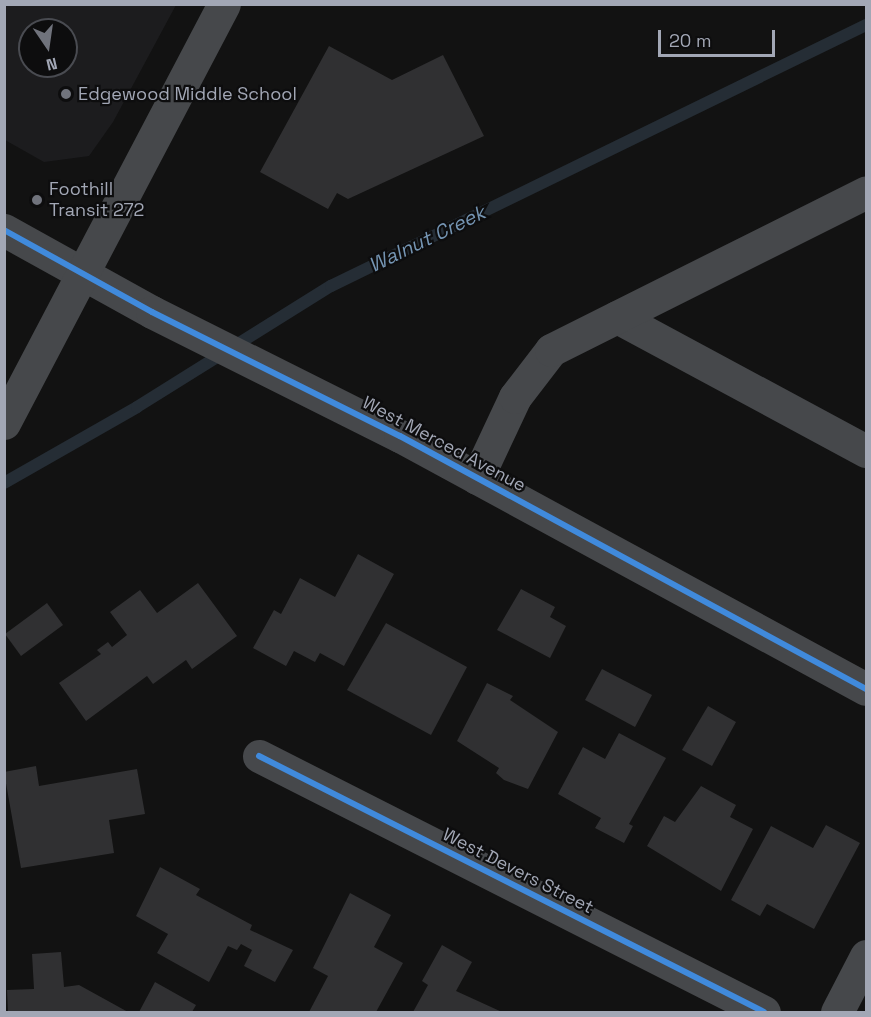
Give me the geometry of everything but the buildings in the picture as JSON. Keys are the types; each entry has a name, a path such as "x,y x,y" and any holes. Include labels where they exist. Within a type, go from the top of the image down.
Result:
{"street":[{"path":"4,423 81,271 224,4"},
{"path":"477,478 515,397 552,350 867,192"},
{"name":"West Merced Avenue","path":"4,230 152,312 400,436 867,689"},
{"path":"617,317 867,452"},
{"name":"West Devers Street","path":"259,756 764,1012"},
{"path":"837,1012 867,956"}],"shaded area":[{"name":"Edgewood Middle School","path":"4,5 176,5 113,122 89,156 44,162 5,140"}],"waterway":[{"name":"Walnut Creek","path":"4,483 137,407 331,286 866,25"}],"cycle path":[{"path":"4,230 152,312 400,436 866,689"},
{"path":"259,756 764,1012"}],"place":[{"name":"Edgewood Middle School","path":"66,94"},
{"name":"Foothill Transit 272","path":"37,200"}]}
